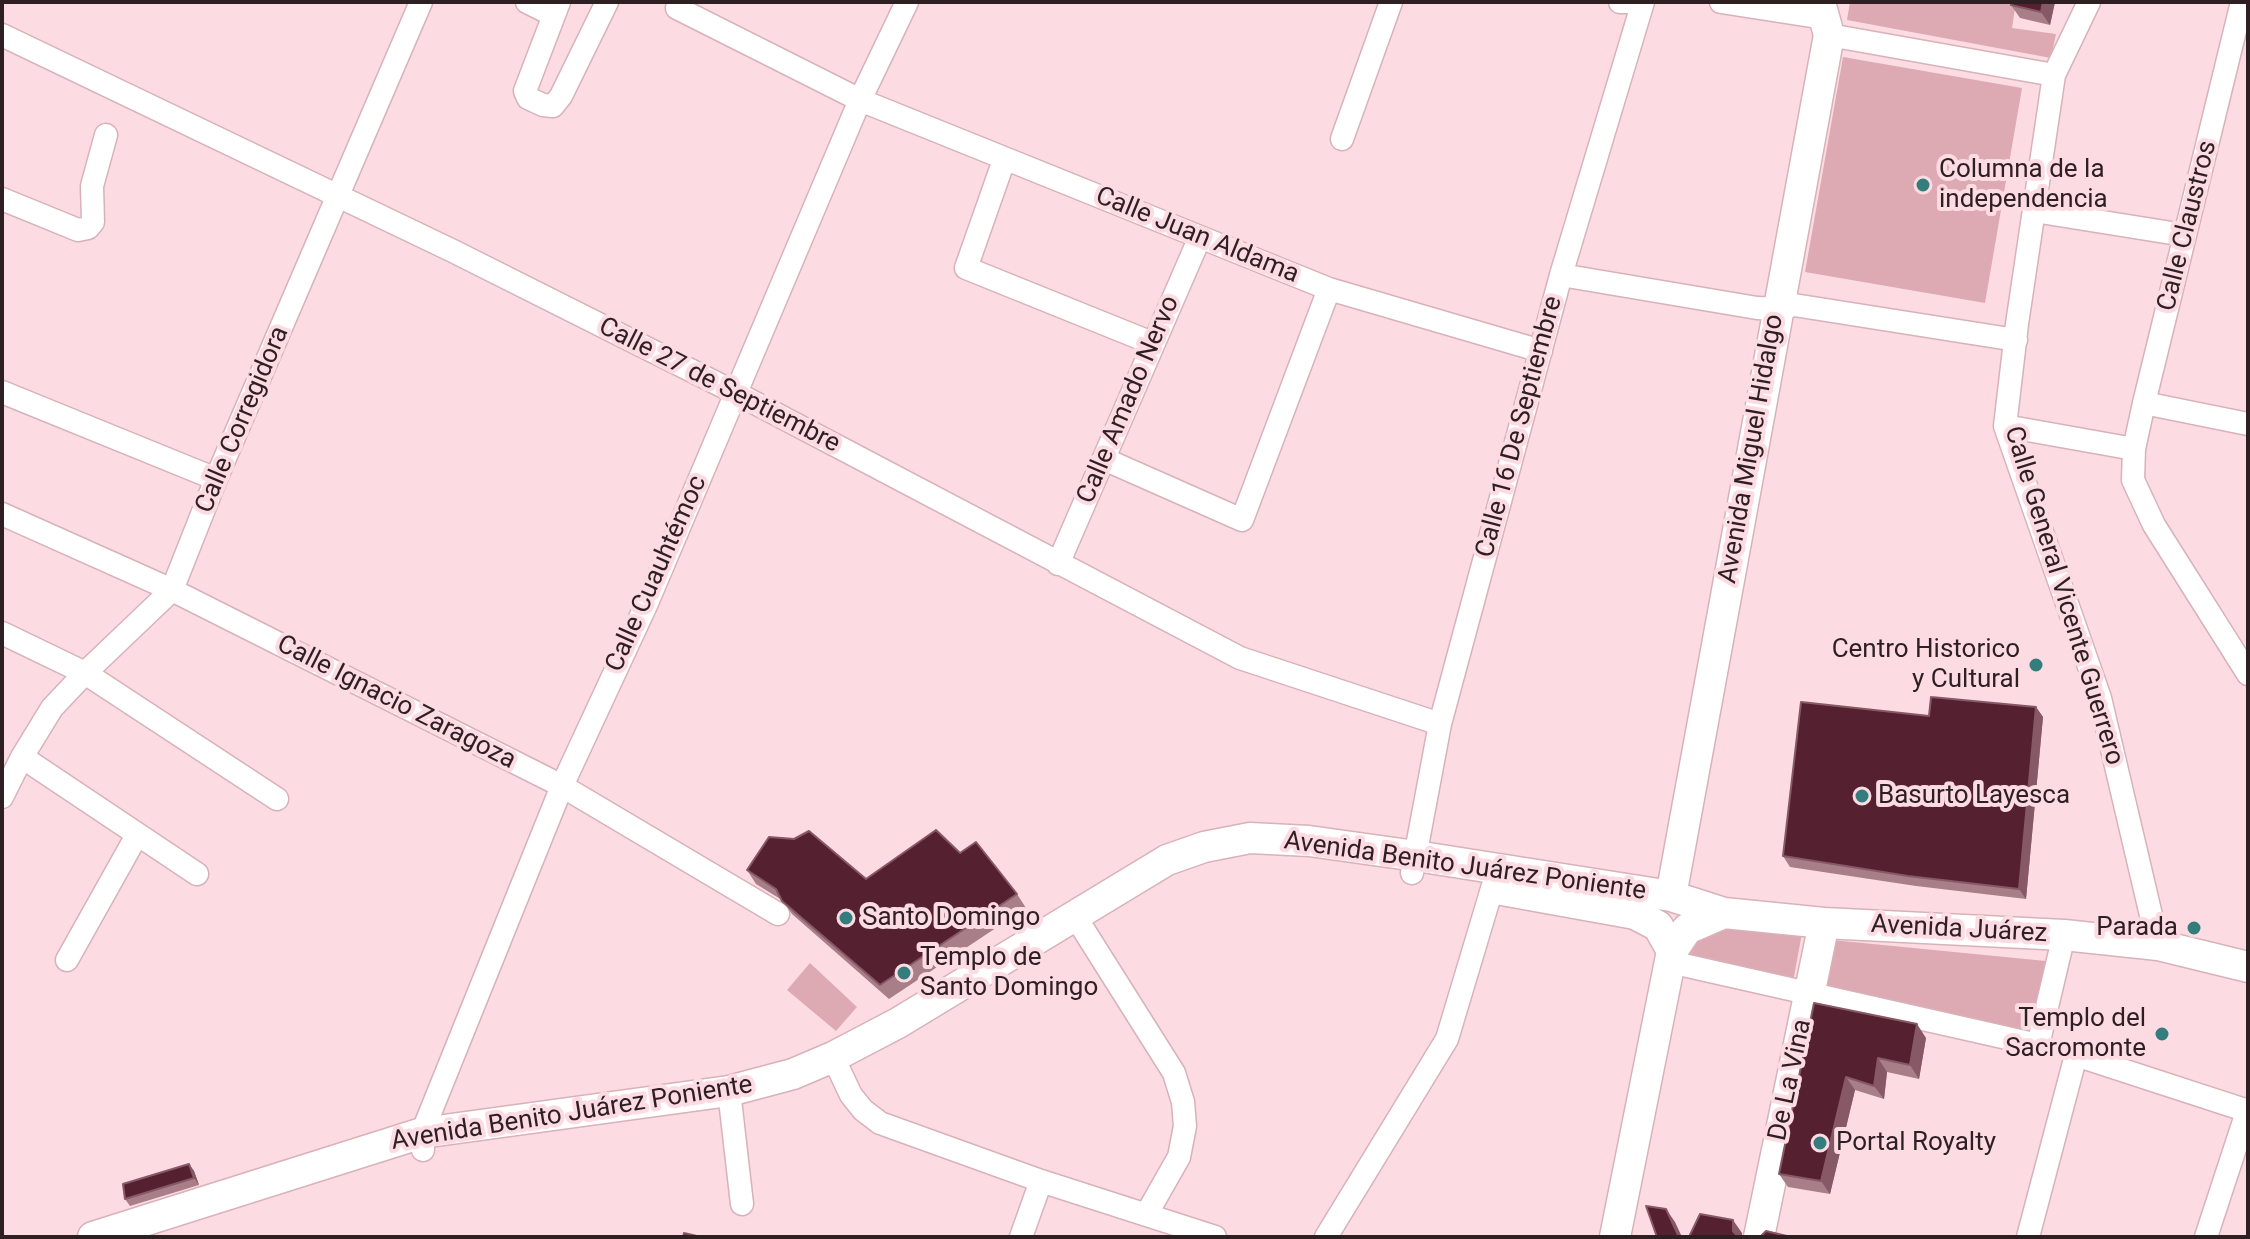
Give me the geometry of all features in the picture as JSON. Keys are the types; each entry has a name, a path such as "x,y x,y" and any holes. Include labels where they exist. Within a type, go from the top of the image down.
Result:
{"main road":[{"name":"Avenida Miguel Hidalgo","path":"1671,896 1778,309 1824,18"},
{"name":"Avenida Benito Juárez Poniente","path":"93,1237 423,1142 730,1097 793,1074 836,1064 898,1023 1080,922 1167,860 1204,847 1250,838 1309,841 1495,879 1671,896"},
{"name":"Avenida Benito Juárez Poniente","path":"1495,879 1591,907 1648,918 1658,926 1671,956"},
{"path":"1591,907 1646,907 1658,905 1671,896"},
{"name":"Avenida Juárez","path":"1671,896 1724,913 1824,923 2064,935 2158,945 2248,967"},
{"path":"1615,1237 1671,956 1687,929 1724,913"},
{"name":"De La Vina","path":"1759,1237 1824,923"},
{"name":"Avenida Benito Juárez Poniente","path":"154,1237 423,1142"}],"street":[{"name":"Calle Corregidora","path":"2,797 52,708 172,590 216,479 421,2"},
{"path":"527,2 556,9 525,91 528,98 553,106 561,96 607,2"},
{"path":"881,2 904,6"},
{"path":"1342,139 1391,2"},
{"path":"1620,2 1629,2"},
{"name":"Calle 16 De Septiembre","path":"1414,864 1440,724 1561,275 1643,2"},
{"path":"1721,2 1824,18 2054,75"},
{"name":"Calle General Vicente Guerrero","path":"2089,2 2054,75 2005,426 2100,698 2158,945"},
{"name":"Calle Claustros","path":"2242,2 2242,38 2184,235 2134,449 2133,480 2154,525 2248,674"},
{"name":"Calle Cuauhtémoc","path":"423,1142 562,786 647,603 860,100 904,6"},
{"name":"Calle Juan Aldama","path":"677,8 860,100 1004,160 1329,289 1541,351"},
{"name":"Calle 27 de Septiembre","path":"2,35 736,393 1240,658 1440,724"},
{"path":"2,199 78,230 88,228 93,222 92,186 106,135"},
{"path":"1004,160 966,268 1152,343"},
{"path":"2034,211 2184,235"},
{"name":"Calle Amado Nervo","path":"1058,564 1200,237"},
{"path":"1561,275 1778,309 1794,305 2016,340"},
{"path":"1104,459 1242,520 1329,289"},
{"path":"2,392 216,479"},
{"path":"2144,403 2248,424"},
{"path":"2005,426 2134,449"},
{"name":"Calle Ignacio Zaragoza","path":"2,514 172,590 562,786 778,914"},
{"path":"2,633 85,673 277,799"},
{"path":"22,757 197,874"},
{"path":"67,960 137,835"},
{"path":"1326,1237 1447,1039 1495,879"},
{"path":"1080,922 1174,1073 1183,1102 1185,1126 1179,1157 1146,1215"},
{"path":"1671,956 1809,992 2038,1045 2064,935"},
{"path":"2028,1237 2076,1055 2248,1110 2206,1237"},
{"path":"836,1064 851,1095 863,1110 880,1123 1041,1181 1215,1237"},
{"path":"730,1097 742,1204"},
{"path":"1021,1237 1041,1181"}],"shaded area":[{"path":"1850,2 2016,2 2012,28 2056,34 2051,58 1847,20"},
{"path":"1843,57 2022,88 1985,303 1805,272"},
{"path":"1703,924 1802,933 1793,982 1685,960"},
{"path":"1832,940 2056,962 2037,1036 1823,992"},
{"path":"810,963 857,1007 836,1031 787,990"}],"building":[{"path":"2011,2 2043,2 2041,12 2011,5"},
{"path":"1931,697 2036,707 2019,889 1908,876 1783,856 1801,702 1929,716"},
{"path":"936,830 960,853 976,842 1017,894 880,985 782,901 776,889 747,870 769,837 794,839 809,831 866,879"},
{"name":"Portal Royalty","path":"1814,1003 1917,1024 1910,1065 1878,1058 1874,1086 1846,1077 1821,1181 1779,1174"},
{"path":"189,1164 194,1178 125,1199 123,1184"},
{"path":"1646,1206 1666,1209 1679,1237 1657,1237"},
{"path":"1700,1214 1733,1220 1733,1231 1738,1237 1689,1237"},
{"path":"1766,1231 1791,1237 1760,1237"}],"place":[{"name":"Columna de la independencia","path":"1923,185"},
{"name":"Centro Historico y Cultural","path":"2036,665"},
{"name":"Basurto Layesca","path":"1862,796"},
{"name":"Santo Domingo","path":"846,918"},
{"name":"Parada","path":"2194,928"},
{"name":"Templo de Santo Domingo","path":"904,973"},
{"name":"Templo del Sacromonte","path":"2162,1034"},
{"name":"Portal Royalty","path":"1820,1143"}]}
